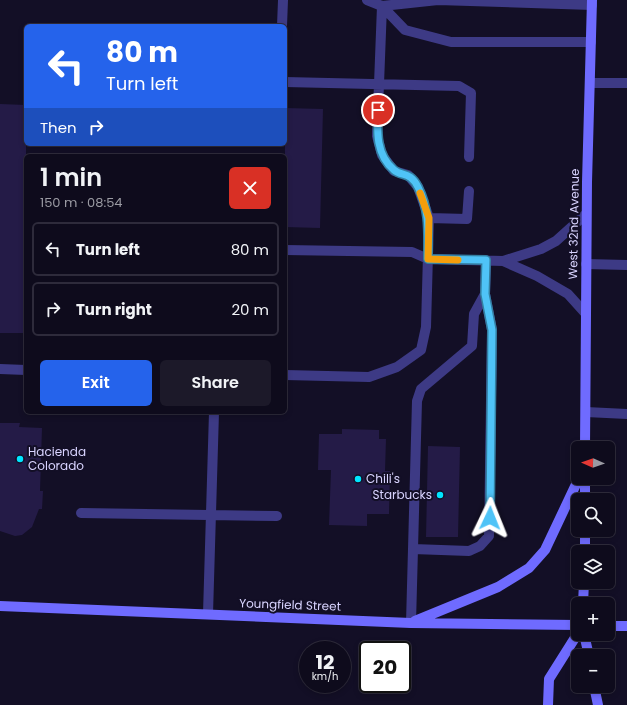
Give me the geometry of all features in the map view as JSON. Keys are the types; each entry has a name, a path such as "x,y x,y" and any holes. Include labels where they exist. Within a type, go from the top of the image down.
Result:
{"main road":[{"name":"West 32nd Avenue","path":"585,441 586,214 592,3"},
{"path":"411,623 498,587 529,568 544,550 576,485"},
{"name":"Youngfield Street","path":"0,606 411,623 571,625"},
{"path":"615,626 627,626"},
{"path":"548,705 549,679 572,641"},
{"path":"595,693 598,705"}],"street":[{"path":"282,24 284,0"},
{"path":"367,0 382,6 405,30 451,42 591,42"},
{"path":"382,6 438,0 592,3"},
{"path":"287,375 369,376 397,367 421,350 426,327 429,218 418,187 408,175 394,171 382,155 377,136 382,6"},
{"path":"287,82 458,86 471,93 469,157"},
{"path":"590,83 627,83"},
{"path":"429,218 467,219 469,191"},
{"path":"503,261 541,249 556,241 586,214"},
{"path":"287,250 412,252 428,259 503,261 538,276 568,294 586,314"},
{"path":"413,549 469,550 480,546 489,536 492,330 485,294 486,260"},
{"path":"586,264 627,265"},
{"path":"411,623 417,401 421,389 472,346 474,314 485,294"},
{"path":"0,370 24,370"},
{"path":"586,412 627,414"},
{"path":"208,614 214,414"},
{"path":"81,513 277,516"}],"building":[{"path":"0,104 24,105 24,146 26,146 26,154 24,154 24,333 0,333"},
{"path":"287,108 323,109 320,228 287,227 287,154 285,154 285,146 287,146"},
{"name":"Hacienda Colorado","path":"0,423 20,423 19,427 42,428 40,491 43,491 42,509 39,509 32,527 22,535 15,536 0,531"},
{"path":"342,429 379,430 379,439 386,439 385,471 390,471 389,514 367,514 367,526 329,525 331,470 318,470 319,434 342,434"},
{"name":"Starbucks","path":"428,446 460,447 458,537 426,537"}],"slow traffic":[{"path":"420,193 429,218 428,259 458,260"}],"place":[{"name":"Hacienda Colorado","path":"20,459"},
{"name":"Chili's","path":"358,479"},
{"name":"Starbucks","path":"440,495"}],"route":[{"path":"378,110 377,136 382,155 394,171 408,175 418,187 429,218 428,259 486,260 485,294 492,330 490,518"}]}
